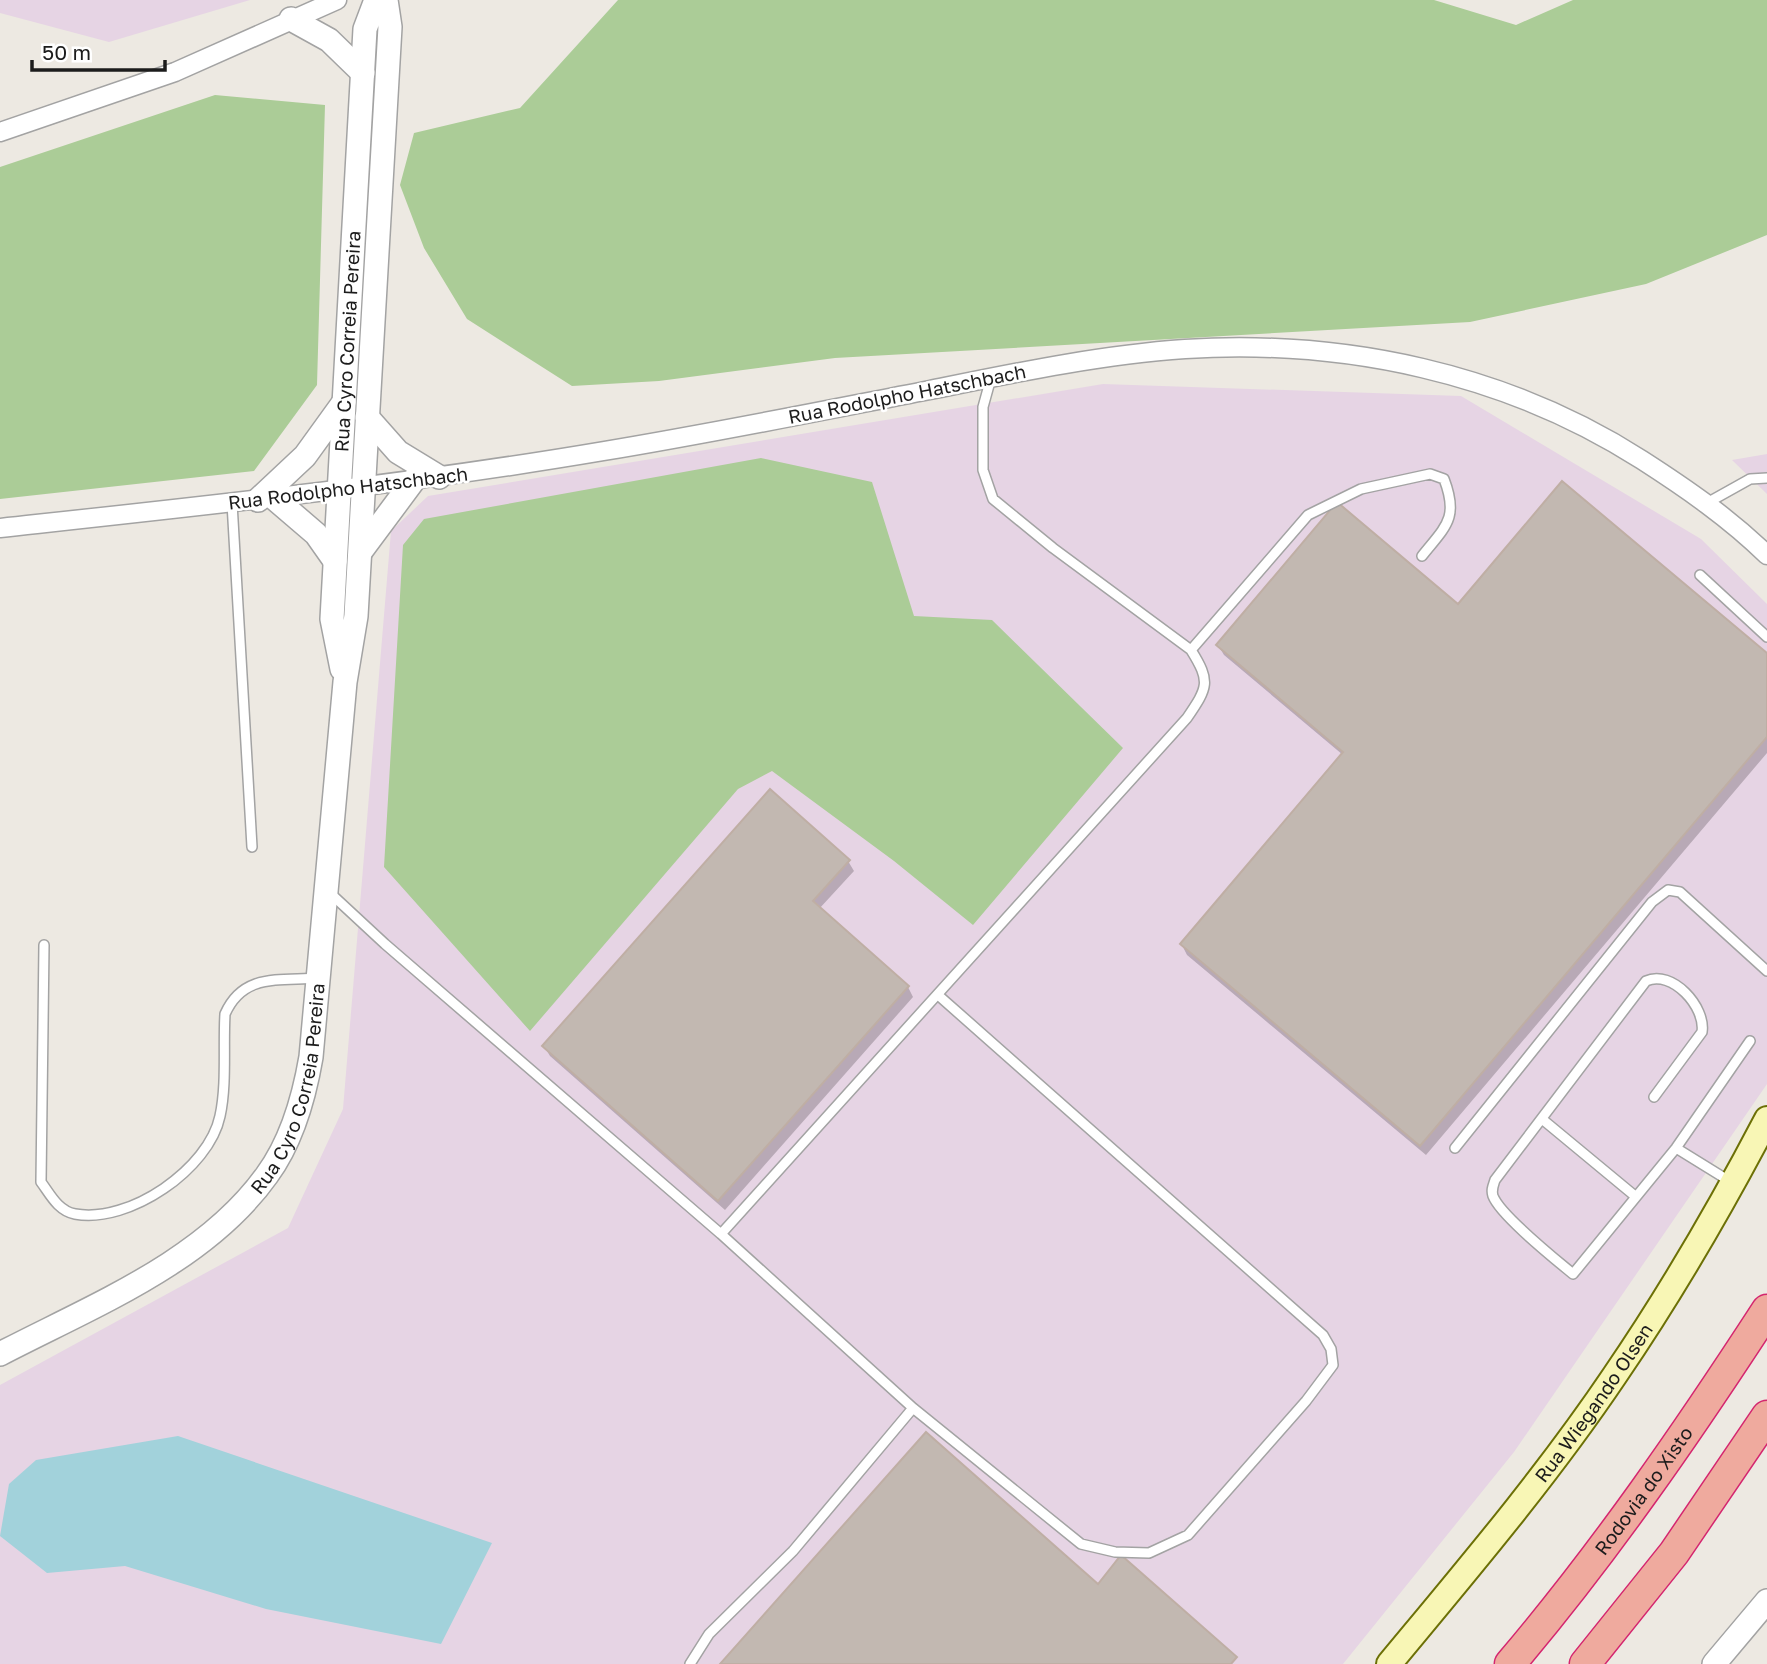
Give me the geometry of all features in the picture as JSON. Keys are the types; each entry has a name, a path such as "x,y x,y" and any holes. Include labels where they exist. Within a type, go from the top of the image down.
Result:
{"highway":[{"name":"Rodovia do Xisto","path":"1510,1664 1617,1532 1681,1442 1767,1310"},
{"path":"1585,1664 1674,1553 1767,1416"}],"main road":[{"name":"Rua Wiegando Olsen","path":"1389,1664 1522,1500 1614,1377 1657,1313 1767,1119"}],"street":[{"path":"0,132 175,72 337,0"},
{"name":"Rua Cyro Correia Pereira","path":"345,682 332,619 365,29 376,0"},
{"name":"Rua Cyro Correia Pereira","path":"0,1354 156,1270 194,1245 246,1201 268,1174 299,1112 311,1056 345,682 356,616 390,27 386,0"},
{"path":"291,19 330,40 363,74"},
{"name":"Rua Rodolpho Hatschbach","path":"0,528 413,481 666,441 991,378 1180,349 1278,348 1384,359 1471,380 1560,414 1621,447 1707,503 1767,555"},
{"path":"335,561 316,534 266,499 305,456 344,402"},
{"path":"367,417 398,452 439,477"},
{"path":"360,554 413,481"},
{"path":"1714,1664 1767,1601"}],"lane":[{"path":"722,1234 1186,718 1204,693 1206,674 1191,650 1053,548 993,499 983,470 983,407 991,378"},
{"path":"1191,650 1308,515 1360,489 1430,474 1444,479 1452,499 1451,520 1422,556"},
{"path":"1707,503 1750,479 1767,478"},
{"path":"232,503 252,847"},
{"path":"1700,575 1767,637"},
{"path":"326,890 722,1234 913,1408 1081,1544 1115,1552 1149,1553 1188,1535 1307,1401 1333,1365 1331,1349 1323,1335 937,995"},
{"path":"1455,1147 1652,902 1668,890 1680,892 1767,971"},
{"path":"44,946 41,1182 59,1207 74,1214 109,1213 130,1206 187,1171 207,1146 220,1116 225,1014 231,999 252,982 318,978"},
{"path":"1654,1097 1702,1032 1704,1021 1690,998 1664,978 1654,977 1646,981 1495,1180 1492,1190 1494,1199 1517,1223 1573,1274 1676,1148 1750,1041"},
{"path":"1542,1119 1635,1196"},
{"path":"1676,1148 1733,1183"},
{"path":"690,1664 709,1634 793,1551 913,1408"}],"shaded area":[{"path":"0,0 250,0 109,42 0,13"},
{"path":"1103,384 1461,396 1701,539 1767,604 1767,1084 1514,1452 1343,1664 0,1664 0,1385 288,1228 343,1109 391,531 428,496"},
{"path":"1767,454 1767,494 1732,460"}],"green space":[{"path":"618,0 1434,0 1516,25 1573,0 1767,0 1767,235 1646,284 1470,322 835,358 659,381 572,386 467,319 424,248 400,185 414,133 520,108"},
{"path":"215,95 325,105 317,385 254,471 0,499 0,167"},
{"path":"761,458 872,482 914,616 992,620 1123,748 973,925 894,861 772,771 738,789 530,1031 384,867 403,545 424,519"}],"water":[{"path":"178,1436 492,1543 441,1644 266,1609 125,1566 47,1573 0,1536 9,1484 36,1460"}],"building":[{"path":"1562,481 1767,653 1767,737 1420,1146 1180,944 1343,752 1216,645 1337,502 1458,604"},
{"path":"770,789 850,860 813,901 909,986 718,1201 542,1046"},
{"path":"926,1432 1098,1584 1121,1555 1237,1657 1231,1664 720,1664"}]}
